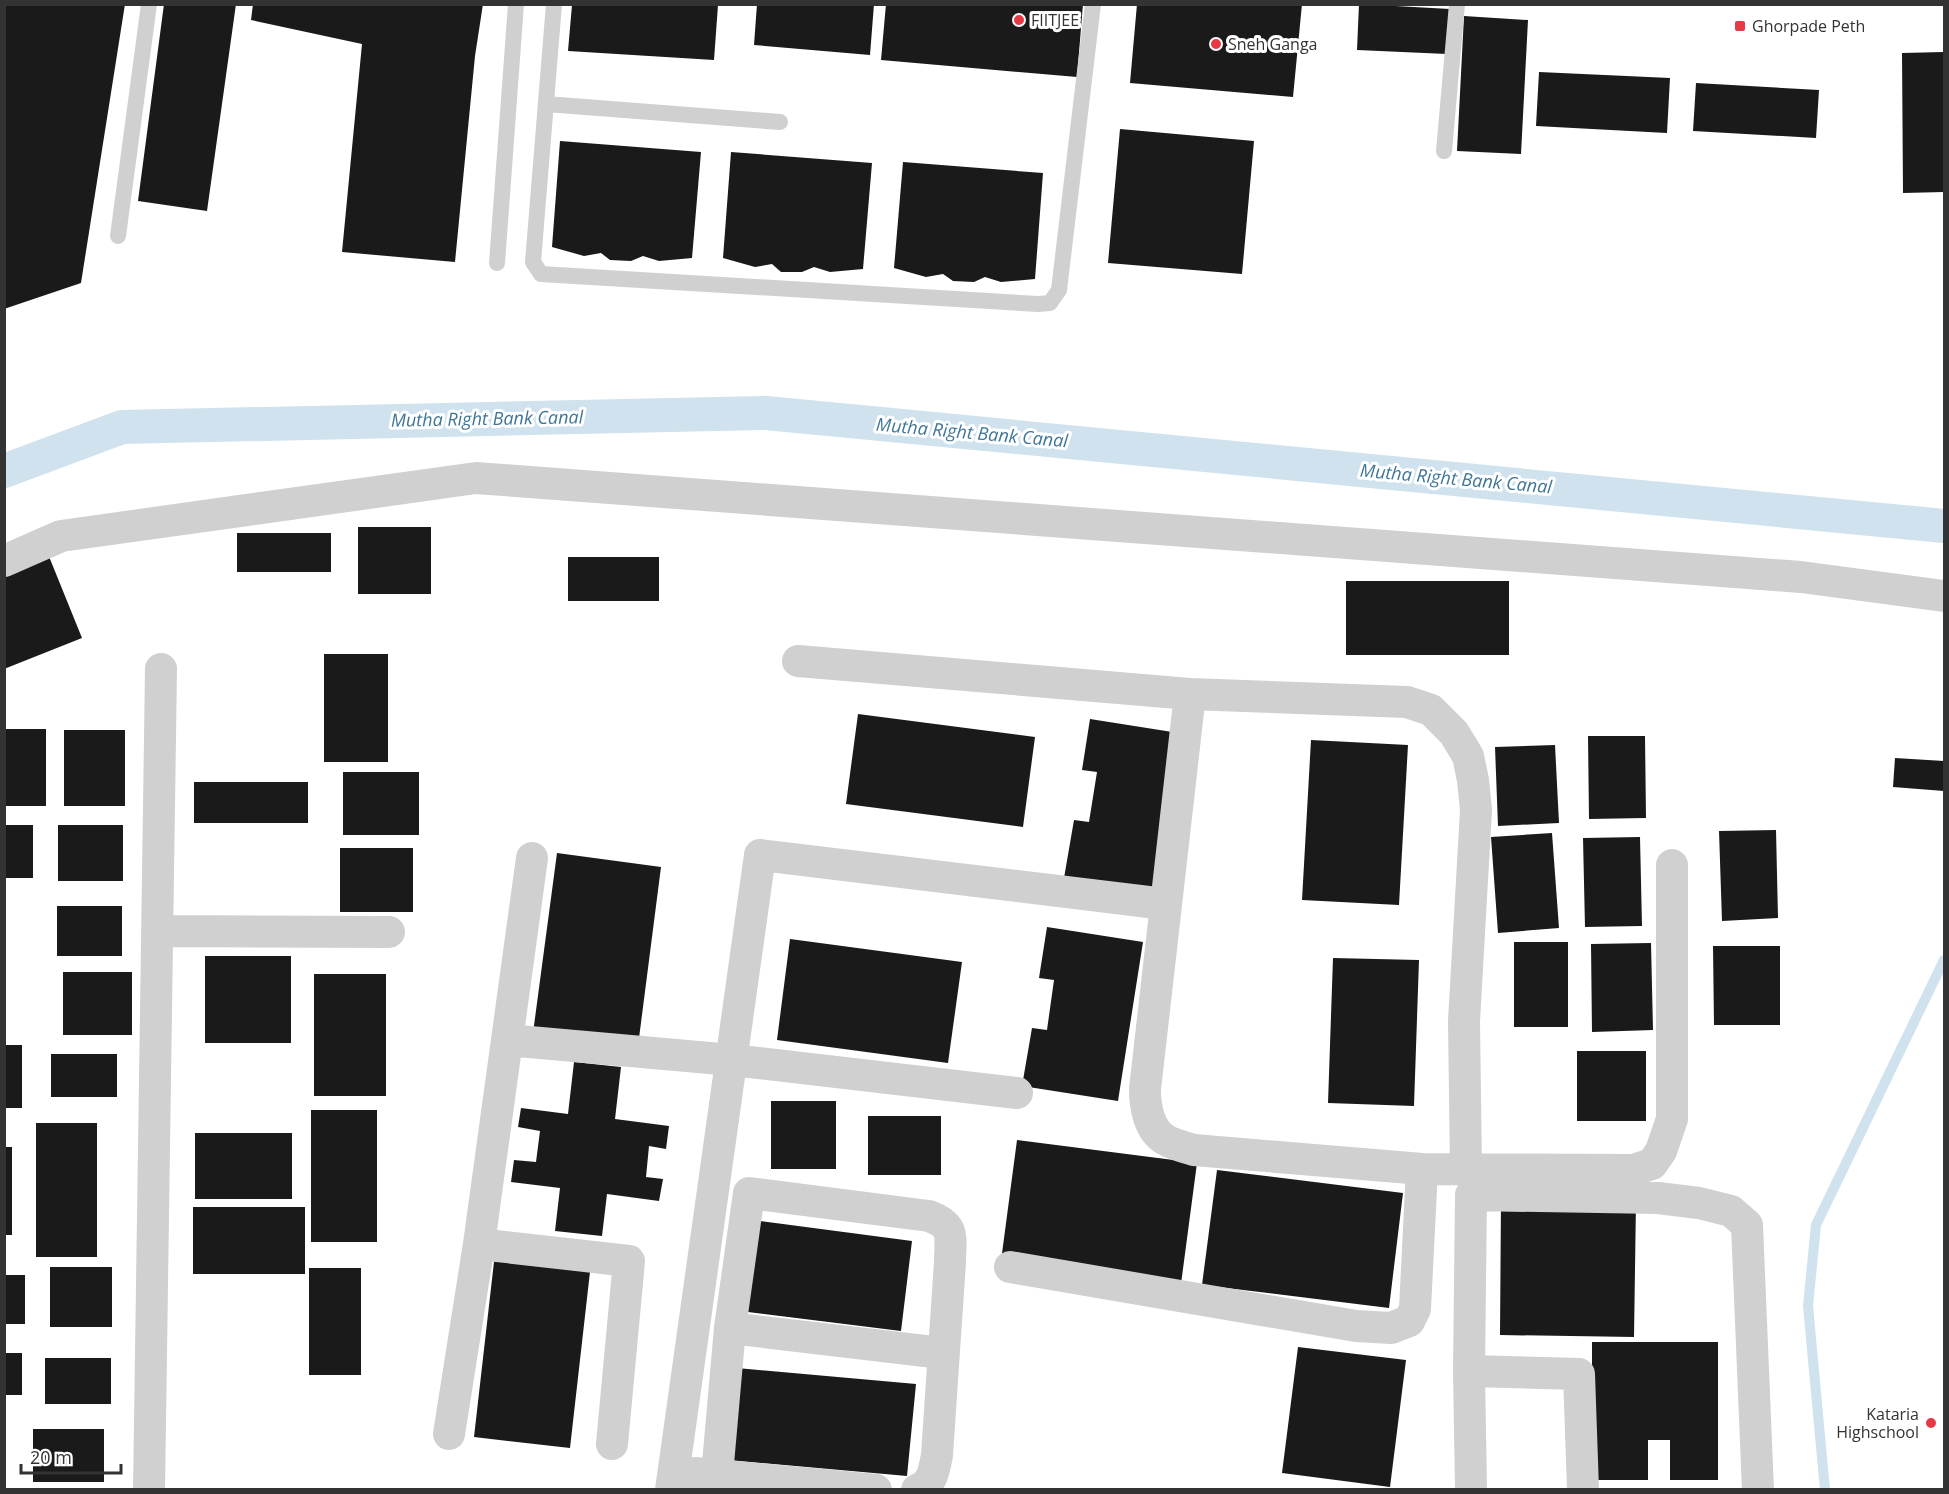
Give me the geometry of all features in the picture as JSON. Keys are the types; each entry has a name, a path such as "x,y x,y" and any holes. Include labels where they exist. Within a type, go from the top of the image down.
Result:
{"street":[{"path":"4,561 61,536 476,478 1801,577 1944,596"},
{"path":"798,661 1190,694 1407,702 1431,710 1454,732 1468,756 1476,810 1464,1021 1466,1170"},
{"path":"150,1490 161,669"},
{"path":"1190,694 1145,1089 1145,1105 1153,1126 1165,1140 1194,1150 1422,1169 1633,1170 1652,1164 1661,1151 1672,1119 1672,865"},
{"path":"876,1490 717,1475 672,1480 760,855 1165,904"},
{"path":"449,1434 479,1244 532,858"},
{"path":"158,931 389,932"},
{"path":"507,1040 732,1060 1017,1092"},
{"path":"1010,1267 1356,1326 1391,1328 1409,1321 1415,1309 1422,1169"},
{"path":"717,1475 730,1328 749,1194 929,1216 943,1221 950,1232 937,1455 932,1476 924,1487 917,1490"},
{"path":"1471,1490 1469,1371 1471,1195 1658,1198 1699,1203 1731,1211 1747,1225 1758,1490"},
{"path":"479,1244 629,1261 612,1444"},
{"path":"730,1328 942,1353"},
{"path":"1469,1371 1579,1374 1582,1490"}],"lane":[{"path":"118,236 149,4"},
{"path":"497,263 516,4"},
{"path":"554,4 533,262 541,274 1026,304 1050,303 1059,290 1093,4"},
{"path":"1444,151 1457,4"},
{"path":"546,104 780,122"}],"building":[{"path":"4,4 125,4 81,283 4,309"},
{"path":"164,4 236,4 207,211 138,201"},
{"path":"253,4 483,4 475,56 455,262 342,252 362,44 251,20"},
{"path":"757,4 874,4 870,55 754,45"},
{"path":"886,4 1083,4 1077,77 881,60"},
{"name":"Sneh Ganga","path":"1137,4 1302,4 1293,97 1130,83"},
{"path":"1359,4 1450,9 1447,54 1357,50"},
{"path":"572,5 718,5 714,60 568,51"},
{"path":"1464,16 1528,20 1521,154 1457,151"},
{"path":"1944,52 1944,192 1903,193 1902,53"},
{"path":"1539,72 1670,78 1667,133 1536,126"},
{"path":"1696,83 1819,90 1816,138 1693,131"},
{"path":"1120,129 1254,141 1242,274 1108,263"},
{"path":"560,141 701,152 692,258 659,261 643,256 631,261 610,260 601,253 584,256 552,247"},
{"path":"731,152 872,163 863,269 830,272 814,267 802,272 781,272 772,264 755,267 723,258"},
{"path":"903,162 1043,173 1035,279 1001,282 985,277 974,282 953,281 943,274 926,277 894,268"},
{"path":"358,527 431,527 431,594 358,594"},
{"path":"237,533 331,533 331,572 237,572"},
{"path":"48,554 82,638 4,669 4,571"},
{"path":"568,557 659,557 659,601 568,601"},
{"path":"1346,581 1509,581 1509,655 1346,655"},
{"path":"324,654 388,654 388,762 324,762"},
{"path":"858,714 1035,737 1023,827 846,804"},
{"path":"1090,719 1185,734 1160,893 1064,878 1074,820 1089,822 1097,772 1082,770"},
{"path":"4,729 46,729 46,806 4,806"},
{"path":"64,730 125,730 125,806 64,806"},
{"path":"1588,736 1645,736 1646,818 1589,819"},
{"path":"1311,740 1408,745 1399,905 1302,900"},
{"path":"1555,745 1559,823 1498,826 1495,747"},
{"path":"1895,758 1944,761 1944,791 1893,787"},
{"path":"343,772 419,772 419,835 343,835"},
{"path":"194,782 308,782 308,823 194,823"},
{"path":"4,825 33,825 33,878 4,878"},
{"path":"58,825 123,825 123,881 58,881"},
{"path":"1776,830 1778,918 1722,921 1719,831"},
{"path":"1552,833 1559,928 1498,933 1491,837"},
{"path":"1640,837 1642,926 1585,927 1583,838"},
{"path":"340,848 413,848 413,912 340,912"},
{"path":"557,853 661,867 638,1046 533,1033"},
{"path":"57,906 122,906 122,956 57,956"},
{"path":"1047,927 1143,942 1118,1101 1022,1086 1032,1028 1047,1030 1054,980 1039,978"},
{"path":"790,939 962,962 948,1063 777,1040"},
{"path":"1514,942 1568,942 1568,1027 1514,1027"},
{"path":"1651,943 1653,1030 1592,1032 1591,944"},
{"path":"1713,946 1780,946 1780,1025 1714,1025"},
{"path":"205,956 291,956 291,1043 205,1043"},
{"path":"1333,958 1419,960 1414,1106 1328,1103"},
{"path":"63,972 132,972 132,1035 63,1035"},
{"path":"314,974 386,974 386,1096 314,1096"},
{"path":"4,1045 22,1045 22,1108 4,1108"},
{"path":"1577,1051 1646,1051 1646,1121 1577,1121"},
{"path":"51,1054 117,1054 117,1097 51,1097"},
{"path":"574,1062 621,1067 615,1119 669,1126 666,1149 649,1146 646,1177 663,1179 659,1201 607,1194 602,1236 555,1231 560,1188 511,1182 514,1160 536,1162 540,1131 518,1127 521,1108 568,1114"},
{"path":"771,1101 836,1101 836,1169 771,1169"},
{"path":"311,1110 377,1110 377,1242 311,1242"},
{"path":"868,1116 941,1116 941,1175 868,1175"},
{"path":"36,1123 97,1123 97,1257 36,1257"},
{"path":"195,1133 292,1133 292,1199 195,1199"},
{"path":"1017,1140 1197,1163 1181,1284 1001,1261"},
{"path":"4,1147 12,1147 12,1235 4,1235"},
{"path":"1217,1170 1403,1193 1389,1308 1202,1285"},
{"path":"1501,1200 1636,1201 1634,1337 1500,1335"},
{"path":"193,1207 305,1207 305,1274 193,1274"},
{"path":"752,1220 912,1241 901,1331 740,1311"},
{"path":"495,1253 591,1263 570,1448 474,1437"},
{"path":"50,1267 112,1267 112,1327 50,1327"},
{"path":"309,1268 361,1268 361,1375 309,1375"},
{"path":"4,1275 25,1275 25,1324 4,1324"},
{"path":"1592,1342 1718,1342 1718,1480 1670,1480 1670,1440 1648,1440 1648,1480 1592,1480"},
{"path":"1298,1347 1406,1360 1390,1487 1282,1473"},
{"path":"4,1353 22,1353 22,1395 4,1395"},
{"path":"45,1358 111,1358 111,1404 45,1404"},
{"path":"737,1368 916,1384 907,1476 728,1460"},
{"path":"33,1429 104,1429 104,1482 33,1482"}],"waterway":[{"name":"Mutha Right Bank Canal","path":"4,471 122,427 766,413 1944,526"},
{"path":"1825,1490 1808,1306 1816,1225 1944,960"}],"place":[{"name":"FIITJEE","path":"1019,20"},
{"name":"Ghorpade Peth","path":"1740,26"},
{"name":"Sneh Ganga","path":"1216,44"},
{"name":"Kataria Highschool","path":"1931,1423"}]}
